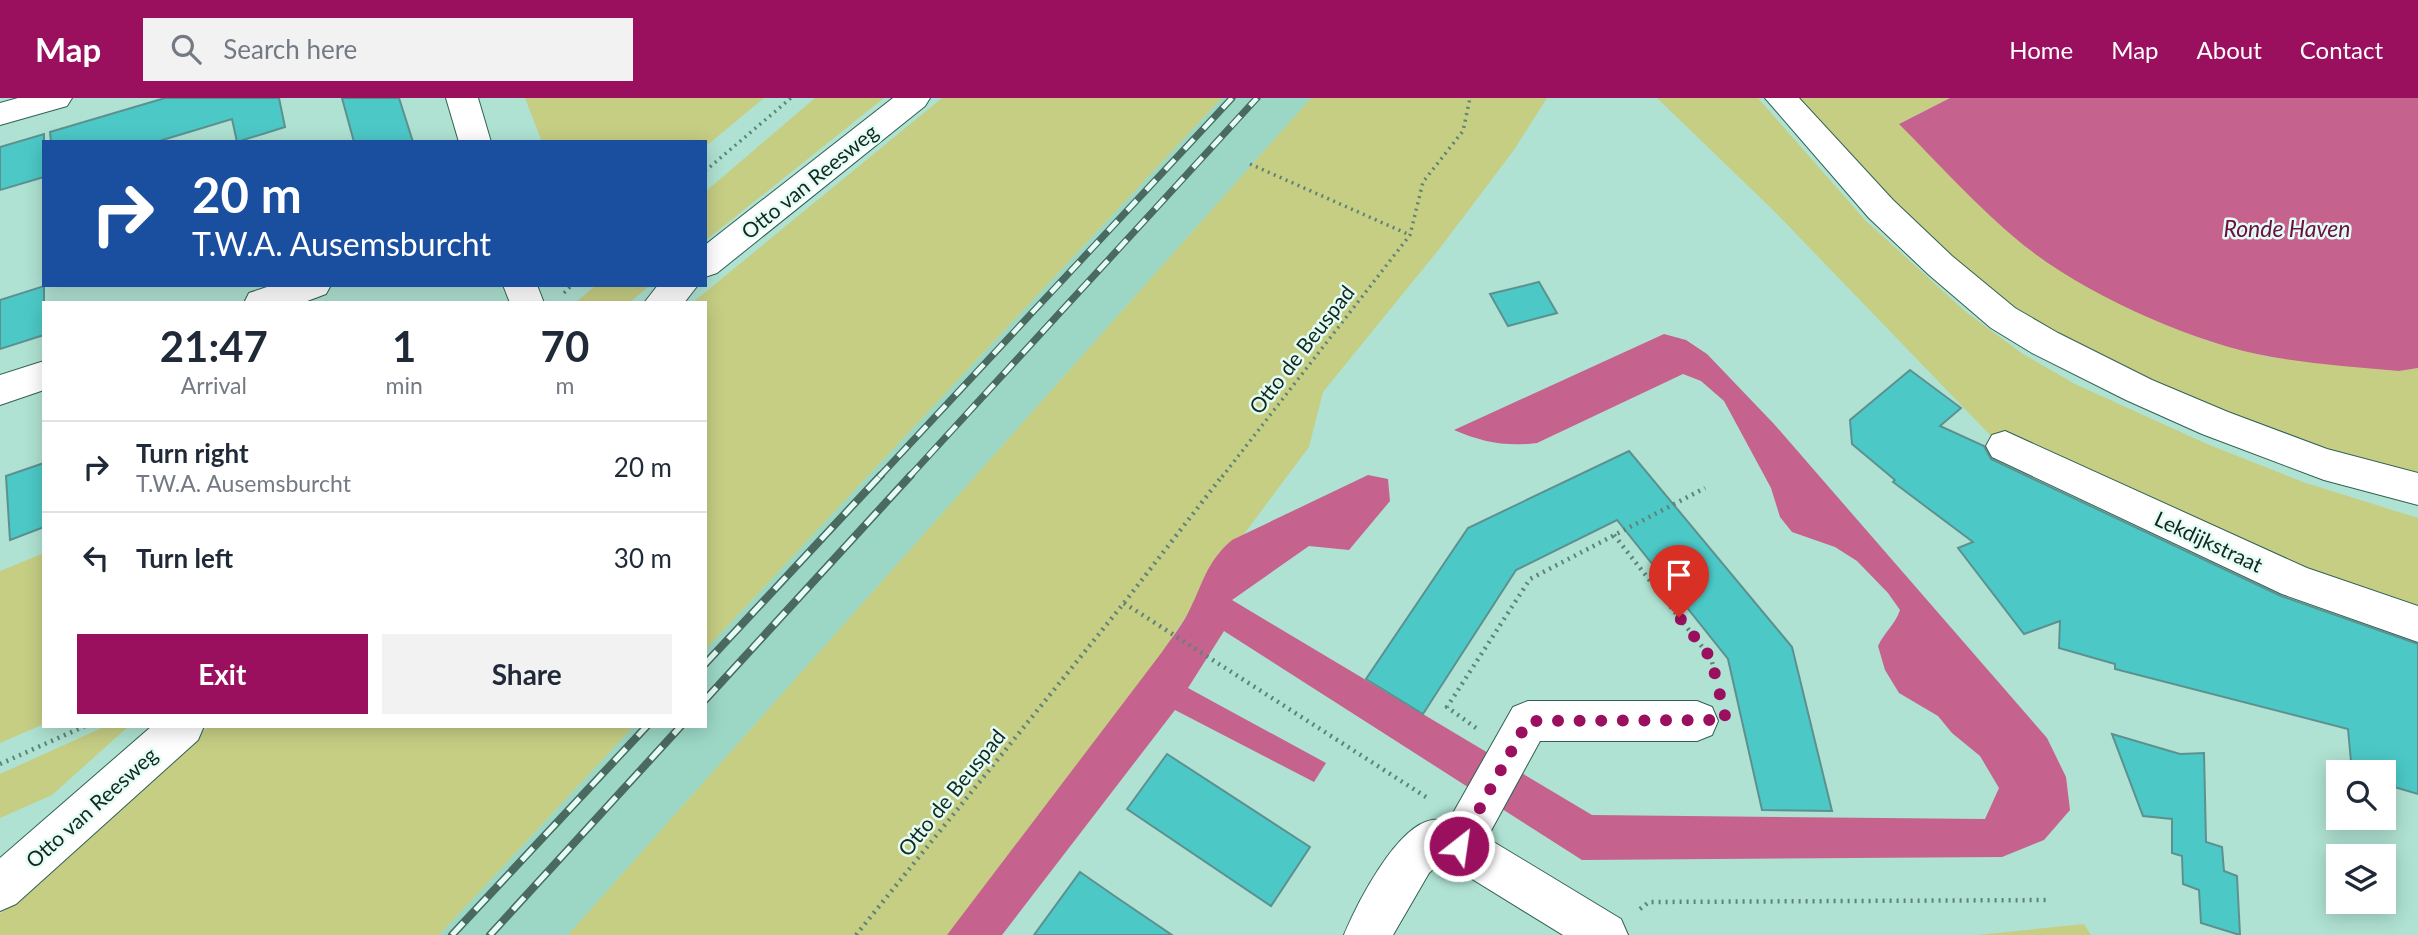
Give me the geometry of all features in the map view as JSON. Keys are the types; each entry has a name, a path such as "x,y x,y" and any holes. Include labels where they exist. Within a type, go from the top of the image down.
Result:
{"street":[{"path":"0,114 55,98"},
{"path":"462,98 474,140"},
{"name":"Otto van Reesweg","path":"707,262 914,98"},
{"path":"1781,98 1881,209 1940,265 2003,318 2045,343 2139,390 2215,423 2324,464 2418,489"},
{"path":"267,301 308,287"},
{"path":"663,301 679,287"},
{"path":"0,390 42,376"},
{"name":"Lekdijkstraat","path":"2005,446 2296,582 2418,624"},
{"path":"1367,935 1413,857 1457,833 1511,753 1528,721 1697,721"},
{"name":"Otto van Reesweg","path":"0,888 181,728"},
{"path":"1457,833 1605,935"}],"path":[{"path":"707,169 791,98"},
{"name":"Otto de Beuspad","path":"856,935 1124,603 1410,235 1423,183 1463,131 1470,98"},
{"path":"1251,164 1410,235"},
{"path":"1511,753 1447,707 1530,579 1705,488"},
{"path":"1614,535 1711,658 1726,720 1697,721"},
{"path":"1124,603 1426,796 1457,833"},
{"path":"0,764 81,728"},
{"path":"1605,935 1649,902 2050,900"}],"shaded area":[{"path":"1222,98 1311,98 568,935 439,935 632,728 707,728 707,648"}],"green space":[{"path":"525,98 764,98 707,145 707,140 541,140"},
{"path":"815,98 884,98 707,239 707,190"},
{"path":"942,98 1222,98 707,648 707,301 694,301"},
{"path":"1311,98 1547,98 1514,150 1440,248 1323,392 1309,447 1215,573 1109,732 957,935 568,935"},
{"path":"1657,98 1758,98 1865,220 1966,312 2023,354 2075,384 2207,444 2303,482 2418,518 2418,611 2304,577 1991,436 1775,212"},
{"path":"1791,98 1950,98 1900,123 2023,244 2077,281 2154,319 2211,342 2269,357 2399,371 2418,368 2418,487 2232,427 1990,301"},
{"path":"594,287 648,287 631,301 577,301"},
{"path":"42,554 42,725 0,743 0,571"},
{"path":"102,728 127,728 52,795 0,818 0,774"},
{"path":"207,728 632,728 439,935 0,935 0,914"},
{"path":"2084,924 2091,935 1977,935"}],"water":[{"name":"Ronde Haven","path":"1950,98 2418,98 2418,368 2399,371 2335,365 2241,350 2208,341 2140,314 2075,280 2046,262 2005,229 1899,124"},
{"path":"1664,334 1686,340 1707,354 1774,424 2047,738 2066,777 2070,810 2044,840 2002,857 1582,860 1224,631 1188,688 1326,763 1314,782 1175,710 1002,935 947,935 1162,652 1184,620 1205,575 1223,549 1232,540 1368,475 1388,479 1390,501 1349,550 1309,546 1232,600 1592,815 1985,819 1999,788 1980,756 1952,733 1938,716 1899,693 1885,670 1878,646 1900,610 1888,593 1857,561 1835,547 1792,532 1780,517 1771,488 1724,401 1701,381 1683,374 1537,443 1494,442 1454,430"}],"building":[{"path":"165,98 279,98 285,127 243,140 237,140 232,119 163,140 51,140 50,132"},
{"path":"342,98 399,98 412,140 353,140"},
{"path":"44,134 42,178 0,190 0,147"},
{"path":"1539,282 1557,313 1508,326 1490,294"},
{"path":"44,287 42,336 0,349 0,300"},
{"path":"1910,370 1961,408 1940,426 1984,446 1991,459 2281,596 2418,644 2418,794 2396,788 2396,760 2351,760 2348,729 2115,669 2115,664 2059,648 2060,621 2024,634 1958,548 1973,542 1893,482 1895,480 1852,444 1850,420"},
{"path":"1629,451 1792,647 1832,811 1762,810 1728,659 1617,520 1516,570 1423,714 1366,679 1468,528"},
{"path":"42,464 42,528 10,540 6,476"},
{"path":"2112,734 2180,754 2204,753 2206,842 2222,847 2224,871 2237,876 2240,935 2201,923 2199,890 2183,884 2182,856 2172,853 2172,819 2143,816"},
{"path":"1167,754 1310,847 1271,906 1127,809"},
{"path":"1080,872 1116,897 1172,935 1034,935"}],"railway":[{"path":"879,477 1232,98"},
{"path":"909,477 1257,98"},
{"path":"707,662 881,475"},
{"path":"707,698 911,475"},
{"path":"452,935 645,728"},
{"path":"490,935 679,728"}],"route":[{"path":"1459,846 1528,721 1726,720 1711,658 1679,617"}]}
